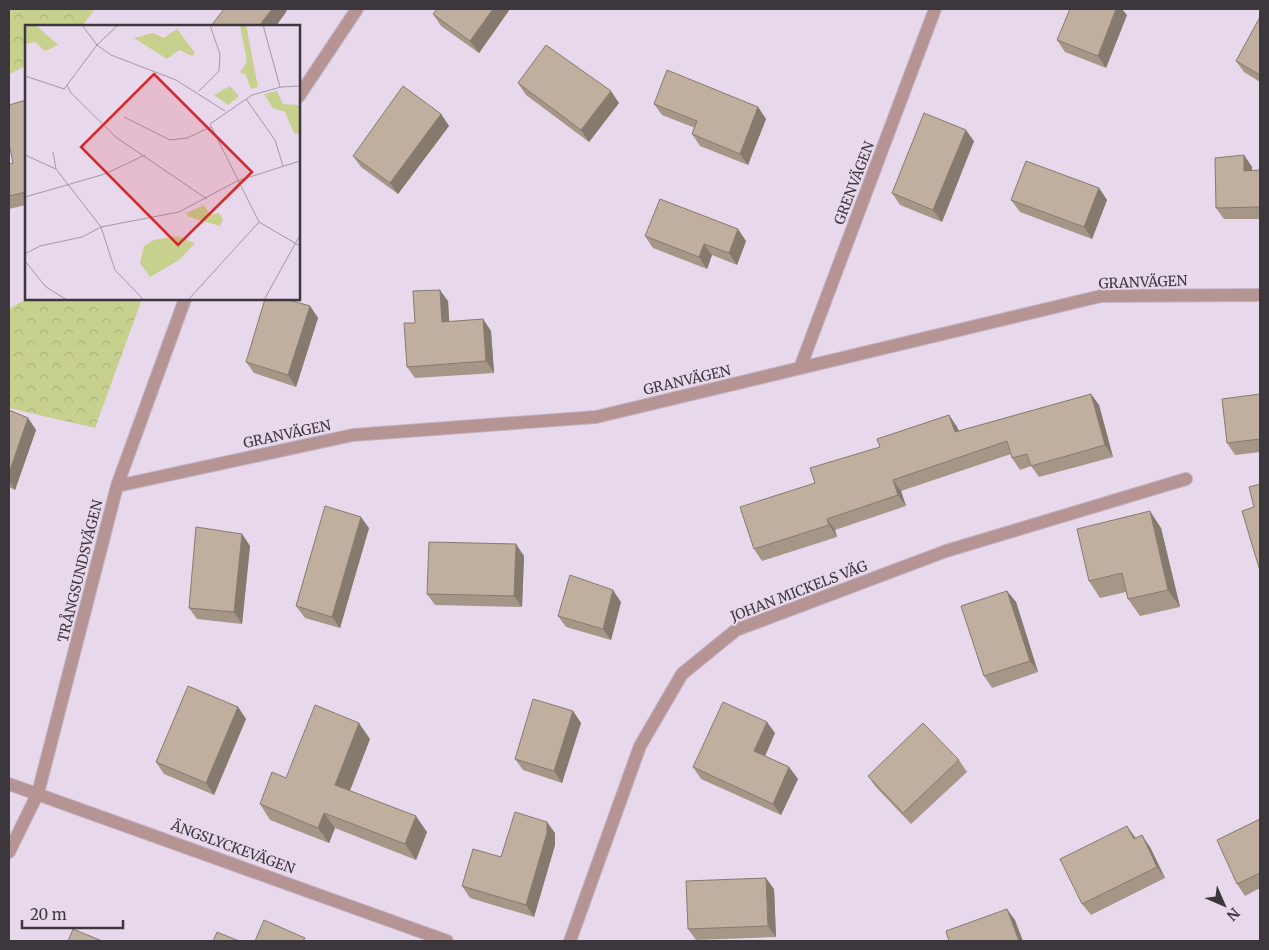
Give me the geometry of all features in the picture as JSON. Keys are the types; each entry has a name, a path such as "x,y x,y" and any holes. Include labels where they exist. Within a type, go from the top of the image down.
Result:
{"street":[{"path":"300,94 357,9"},
{"name":"GRENVÄGEN","path":"800,368 935,9"},
{"name":"GRANVÄGEN","path":"117,486 353,435 596,417 1101,296 1260,295"},
{"name":"TRÅNGSUNDSVÄGEN","path":"9,852 38,792 117,486 185,300"},
{"name":"JOHAN MICKELS VÄG","path":"570,941 640,746 682,674 736,630 946,551 1186,480"},
{"name":"ÄNGSLYCKEVÄGEN","path":"9,784 38,792 447,941"}],"green space":[{"path":"9,9 95,9 83,25 25,25 25,66 9,74"},
{"path":"25,300 142,300 95,428 9,408 9,309"}],"building":[{"path":"224,9 272,9 260,25 212,25"},
{"path":"437,9 493,9 470,41 433,14"},
{"path":"1070,9 1116,9 1098,56 1057,40"},
{"path":"1260,17 1260,75 1236,61"},
{"path":"546,45 611,91 581,130 518,83"},
{"path":"667,70 758,107 740,154 692,134 697,121 654,104"},
{"path":"403,86 441,114 390,183 353,156"},
{"path":"25,100 25,192 9,196 9,164 13,163 9,144 9,105"},
{"path":"924,113 966,130 933,210 892,193"},
{"path":"1244,155 1244,171 1260,170 1260,207 1216,208 1215,158"},
{"path":"1026,161 1099,188 1084,227 1011,200"},
{"path":"660,199 738,229 729,253 704,244 699,257 645,236"},
{"path":"440,290 442,322 483,319 486,361 407,367 404,323 415,323 413,291"},
{"path":"265,300 289,300 310,306 288,375 246,362"},
{"path":"1091,394 1105,445 1031,466 1027,454 1012,458 1007,441 893,480 898,495 827,519 829,525 754,549 740,507 815,483 810,468 880,447 877,439 949,415 955,432"},
{"path":"1260,394 1260,439 1227,443 1222,399"},
{"path":"9,410 28,418 9,473"},
{"path":"1260,484 1260,571 1242,511 1254,507 1249,487"},
{"path":"325,506 361,517 332,617 296,606"},
{"path":"1150,511 1168,590 1128,599 1122,573 1089,581 1077,529"},
{"path":"196,527 242,534 234,612 189,608"},
{"path":"429,542 516,544 514,596 427,594"},
{"path":"570,575 613,590 603,629 558,616"},
{"path":"1007,591 1030,661 984,676 961,606"},
{"path":"188,686 238,707 206,783 156,762"},
{"path":"533,699 573,711 554,771 515,759"},
{"path":"723,702 767,722 754,751 789,767 773,804 693,767"},
{"path":"315,705 359,723 335,785 416,816 405,844 324,813 318,828 260,804 272,772 286,778"},
{"path":"923,723 959,760 903,813 868,776"},
{"path":"515,812 547,822 547,833 526,905 462,886 473,849 501,857"},
{"path":"1260,819 1260,873 1237,884 1217,840"},
{"path":"1127,826 1134,839 1142,835 1157,867 1082,904 1060,859"},
{"path":"766,878 768,926 688,929 686,881"},
{"path":"1007,909 1019,941 949,941 946,931"},
{"path":"264,920 305,938 303,941 255,941"},
{"path":"73,929 102,941 68,941"},
{"path":"217,932 239,941 213,941"}]}
